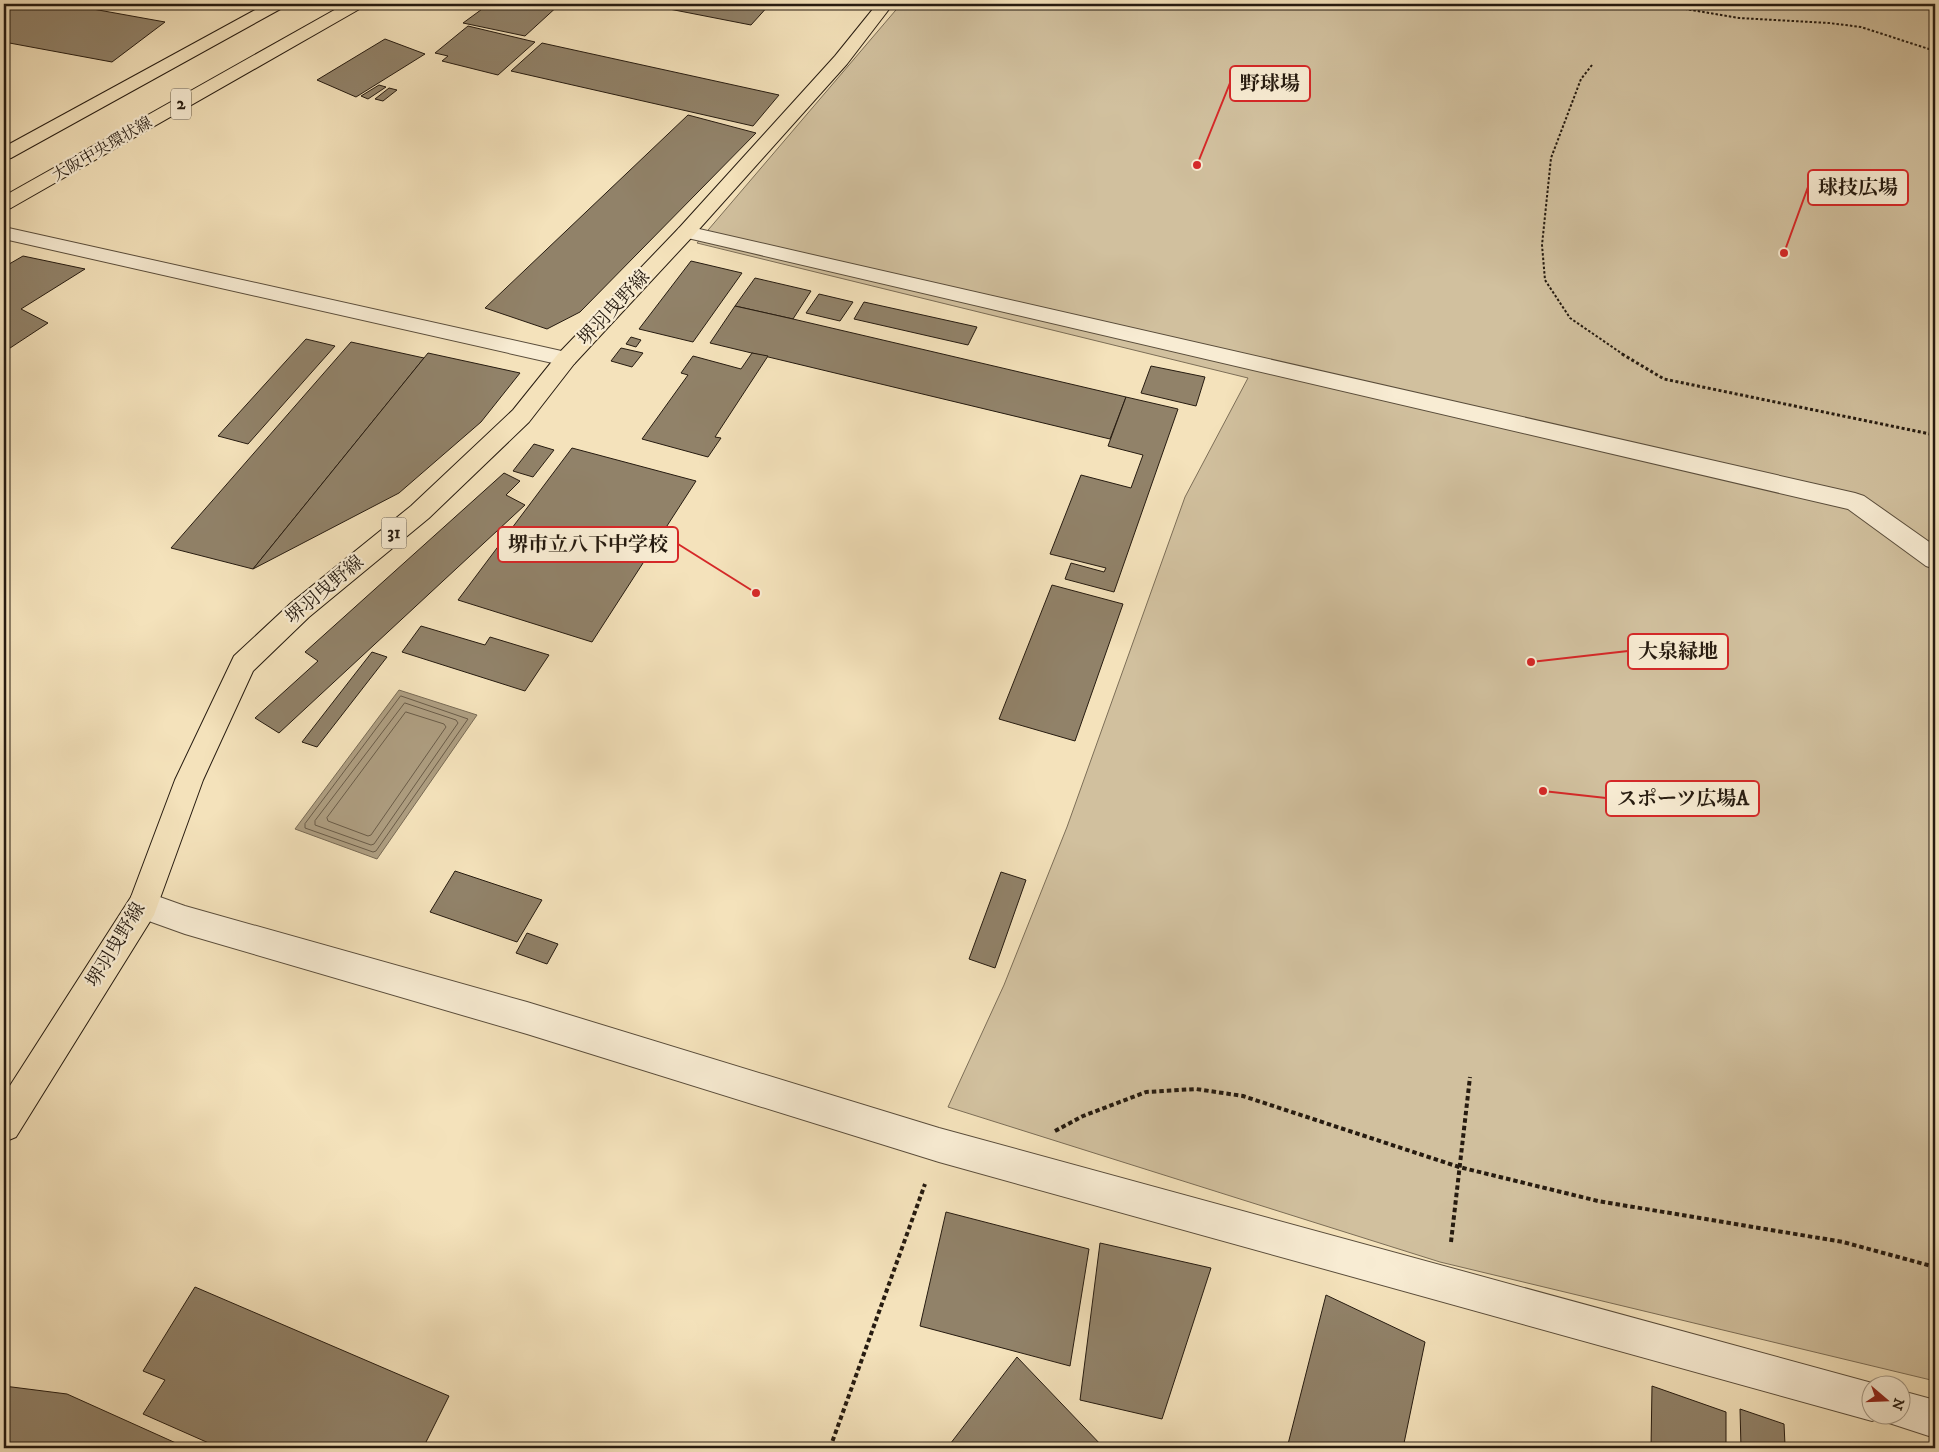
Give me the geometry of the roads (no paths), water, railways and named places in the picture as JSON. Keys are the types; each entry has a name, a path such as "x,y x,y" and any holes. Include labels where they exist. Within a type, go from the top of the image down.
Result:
{"main road":[{"name":"2","path":"4,154 278,4"},
{"name":"大阪中央環状線","path":"4,204 357,4"},
{"name":"堺羽曳野線","path":"4,1125 143,905 189,780 242,664 300,610 420,512 521,416 566,359 686,232 841,60 885,4"}],"street":[{"path":"686,232 1855,502 1935,559"},
{"path":"4,234 566,359"},
{"path":"143,905 185,920 527,1018 939,1145 1862,1399"},
{"path":"1912,1413 1935,1419"}],"water":[{"path":"399,690 477,715 377,859 295,829"}],"place":[{"name":"野球場","path":"1197,165"},
{"name":"球技広場","path":"1784,253"},
{"name":"堺市立八下中学校","path":"756,593"},
{"name":"大泉緑地","path":"1531,662"},
{"name":"スポーツ広場A","path":"1543,791"}]}
